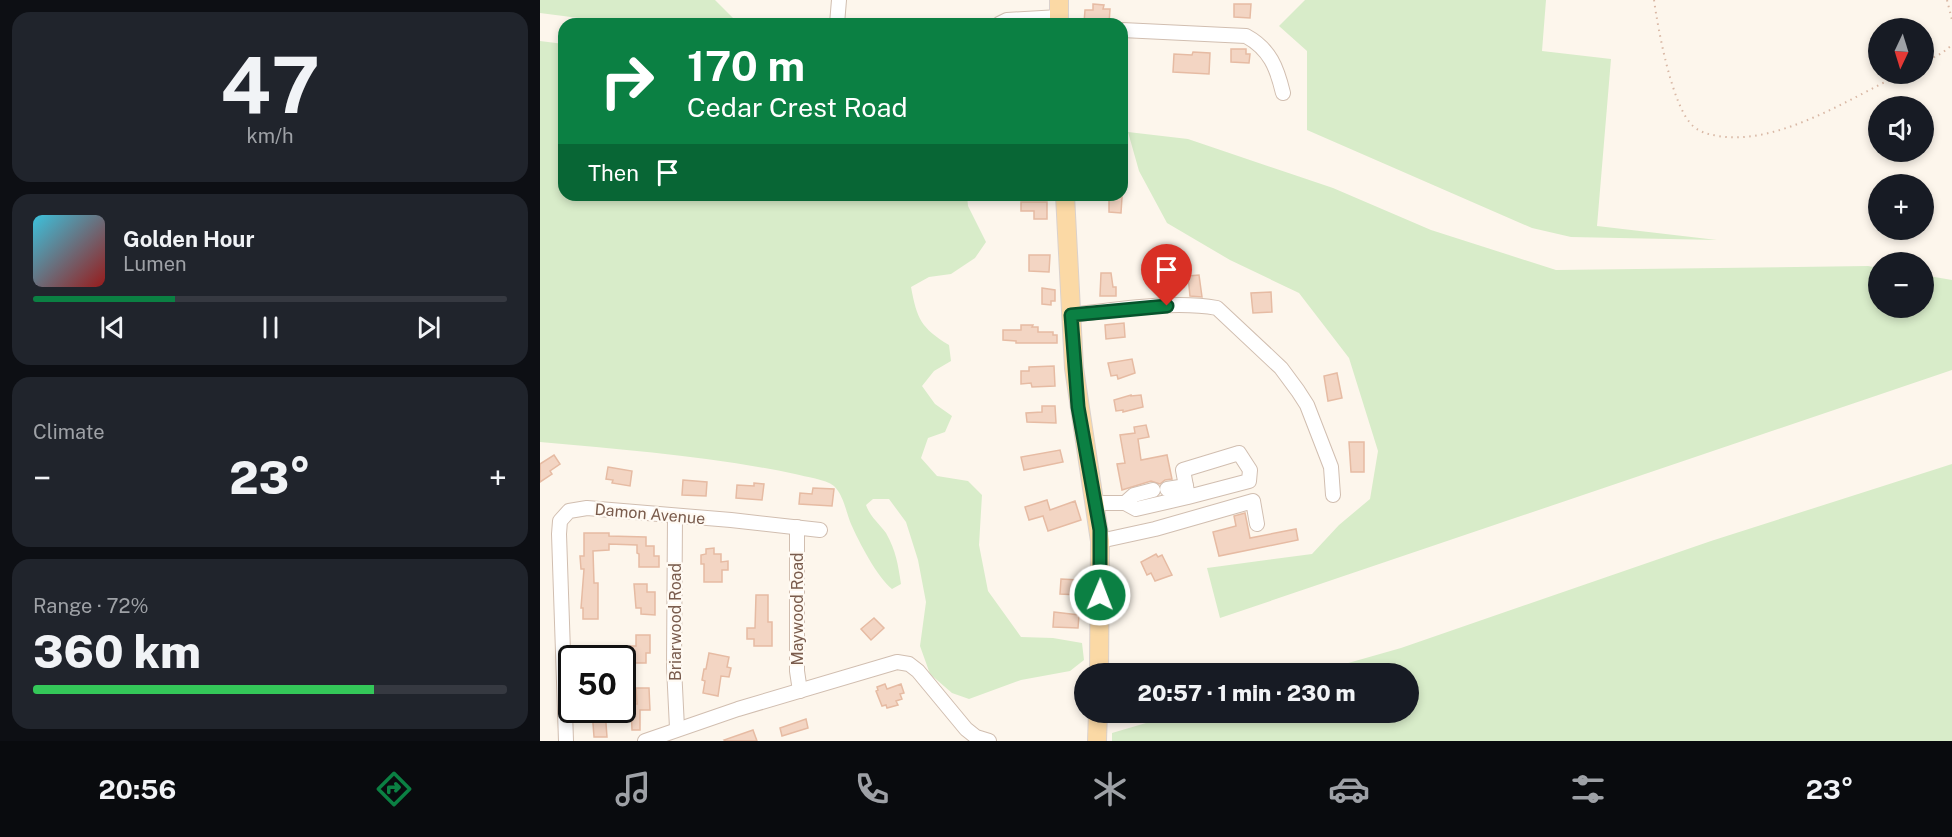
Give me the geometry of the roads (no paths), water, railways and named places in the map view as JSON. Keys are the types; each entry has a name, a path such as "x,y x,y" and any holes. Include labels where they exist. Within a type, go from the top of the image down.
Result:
{"main road":[{"path":"1065,201 1078,407 1096,503 1100,542 1099,663"},
{"path":"1097,741 1098,723"}],"street":[{"path":"838,18 839,0"},
{"path":"1024,18 1059,14"},
{"path":"1128,30 1246,36 1258,42 1276,67 1283,93"},
{"path":"1071,315 1167,306 1203,306 1217,309 1281,368 1307,405 1330,467 1333,495"},
{"path":"1096,503 1125,503 1136,509 1187,491 1160,489 1134,495 1125,503"},
{"path":"1100,542 1253,501 1257,524"},
{"name":"Damon Avenue","path":"566,741 559,534 563,516 569,510 587,508 820,530"},
{"name":"Briarwood Road","path":"675,516 674,667 677,728"},
{"name":"Maywood Road","path":"797,527 797,671 800,691"},
{"path":"645,741 677,728 890,662 903,662 918,671 966,729 976,737 989,741"}]}
